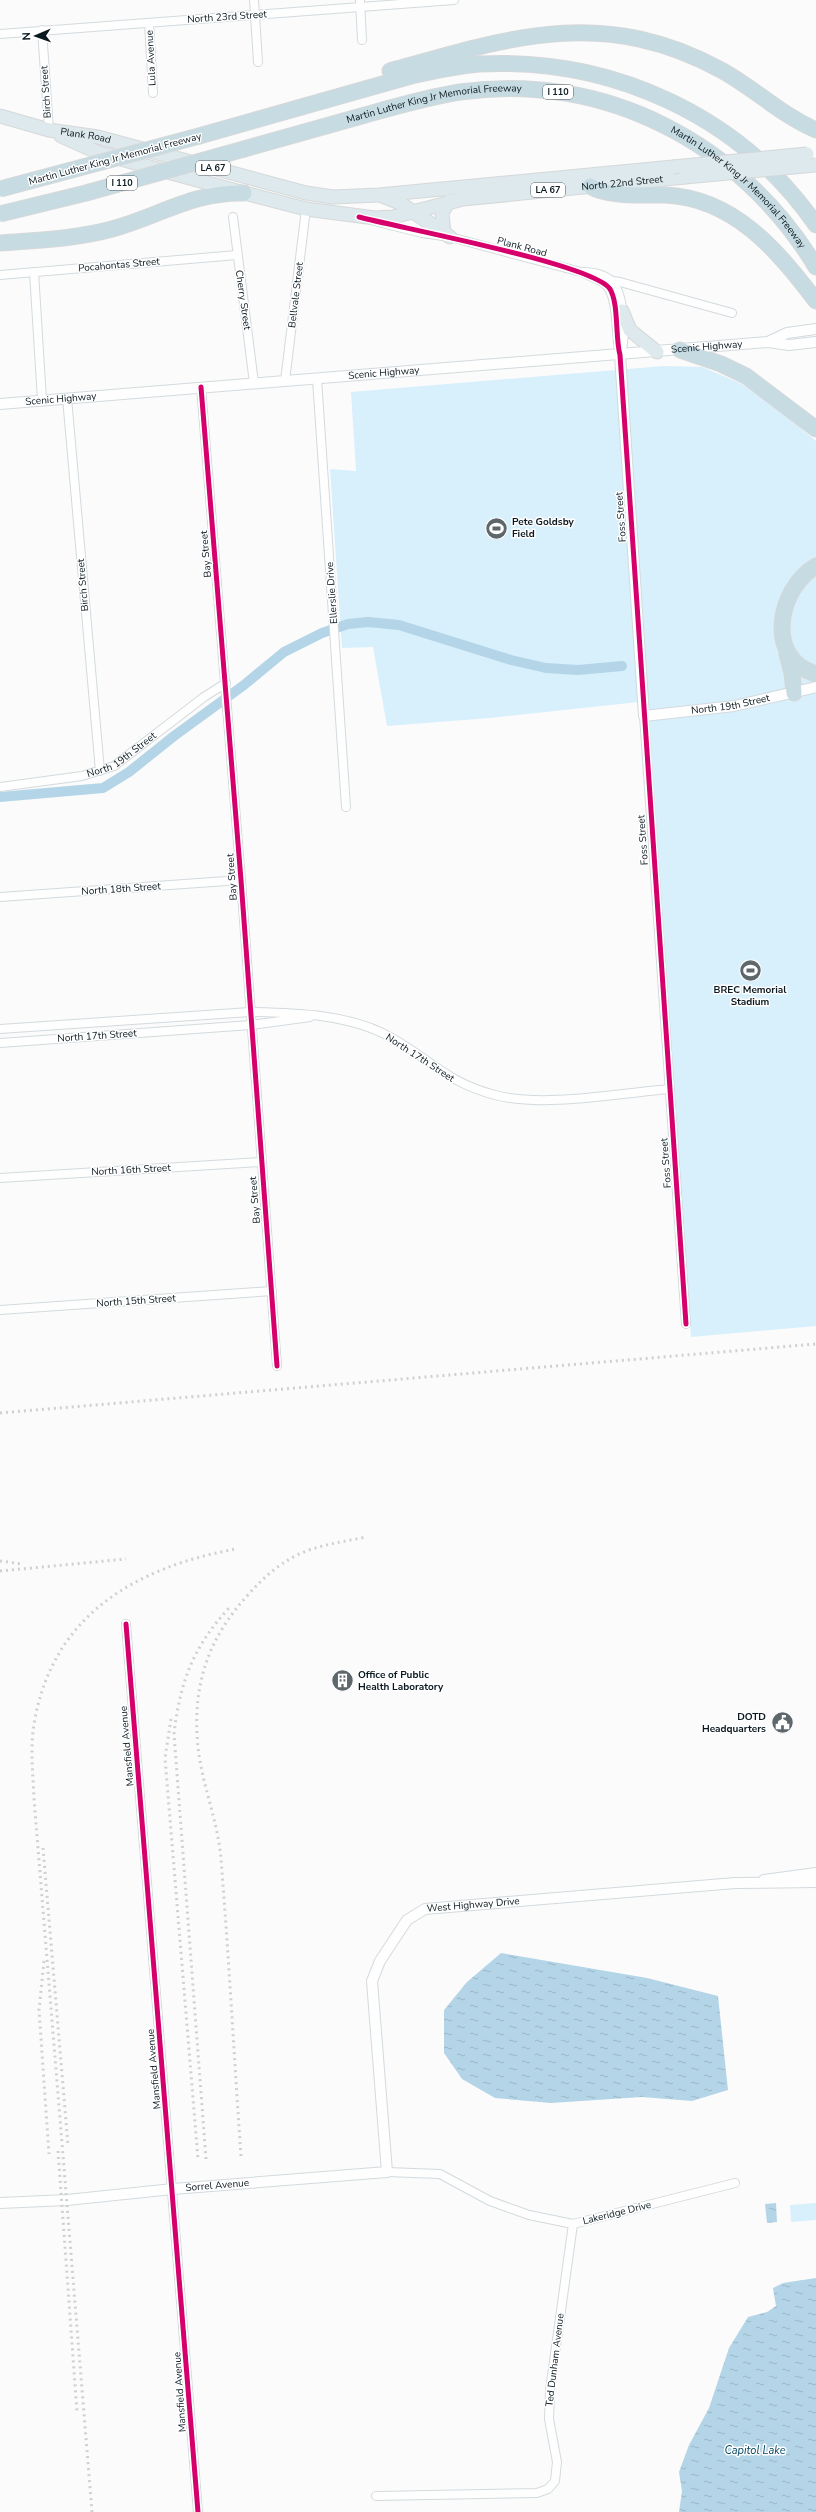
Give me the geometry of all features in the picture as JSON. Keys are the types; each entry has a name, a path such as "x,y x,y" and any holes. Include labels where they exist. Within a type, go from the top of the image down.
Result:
{"highway":[{"path":"296,109 372,77 472,48 525,36 575,32 620,36 653,43 688,55 740,81 792,117 816,130"},
{"name":"Martin Luther King Jr Memorial Freeway","path":"0,189 199,136 411,76 478,64 532,64 589,72 618,80 668,99 717,127 747,150 782,182 816,225"},
{"name":"Martin Luther King Jr Memorial Freeway","path":"0,214 79,195 417,101 459,92 521,88 575,95 622,106 647,116 681,133 718,158 771,204 798,238 816,267"},
{"path":"590,186 603,192 682,197 724,210 749,226 766,242 816,301"},
{"path":"0,243 96,233 136,222 195,198 218,194 244,193"},
{"path":"680,350 720,364 746,376 816,429"},
{"path":"794,693 792,673 784,644 782,621 787,599 797,582 816,566"},
{"path":"784,644 799,666 816,674"}],"main road":[{"name":"Plank Road","path":"0,116 48,130 99,153 306,209 359,217"},
{"name":"Plank Road","path":"48,130 98,137 322,196 379,195"},
{"name":"North 22nd Street","path":"379,195 811,154"},
{"name":"North 22nd Street","path":"359,217 384,218 450,201 590,186 816,165"},
{"path":"379,195 400,203 447,236"},
{"path":"447,236 442,213 450,201"},
{"path":"622,311 630,330 657,352"}],"street":[{"path":"254,0 258,62"},
{"name":"North 23rd Street","path":"0,34 255,15 360,4 454,0"},
{"path":"360,4 362,40"},
{"name":"Lula Avenue","path":"149,23 153,93"},
{"name":"Birch Street","path":"42,30 48,130"},
{"name":"Bellvale Street","path":"285,381 306,209"},
{"name":"Cherry Street","path":"233,217 254,383"},
{"name":"Plank Road","path":"359,217 422,233 447,236 581,272 593,278 606,285 612,295 620,355"},
{"name":"Pocahontas Street","path":"0,275 237,255"},
{"path":"34,272 42,400"},
{"name":"Plank Road","path":"581,272 594,272 613,281"},
{"name":"Plank Road","path":"593,278 613,281 732,313"},
{"path":"613,281 621,298 624,344 620,355"},
{"name":"Scenic Highway","path":"768,342 787,332 816,329"},
{"name":"Scenic Highway","path":"0,404 768,342 789,345 816,342"},
{"name":"Foss Street","path":"620,355 686,1324"},
{"name":"Ellerslie Drive","path":"317,379 346,806"},
{"name":"Bay Street","path":"200,387 242,880 250,1012 277,1366"},
{"name":"Birch Street","path":"67,398 100,772"},
{"name":"North 19th Street","path":"0,787 100,772 119,764 204,697 226,687"},
{"name":"North 19th Street","path":"644,716 734,706 816,687"},
{"name":"North 18th Street","path":"0,897 242,880"},
{"name":"North 17th Street","path":"0,1029 250,1012 292,1013 342,1020 383,1033 399,1042 447,1076 471,1088 503,1097 546,1100 670,1089"},
{"name":"North 17th Street","path":"0,1043 251,1025 314,1017"},
{"path":"104,1022 105,1036"},
{"name":"North 16th Street","path":"0,1178 261,1162"},
{"name":"North 15th Street","path":"0,1310 272,1291"},
{"name":"Mansfield Avenue","path":"126,1624 198,2512"},
{"name":"West Highway Drive","path":"387,2172 372,1980 380,1961 408,1920 425,1909 756,1881 779,1876 816,1873"},
{"name":"West Highway Drive","path":"756,1881 780,1884 816,1882"},
{"name":"Sorrel Avenue","path":"0,2204 67,2200 173,2189 387,2172"},
{"name":"Lakeridge Drive","path":"387,2172 440,2174 490,2201 529,2215 573,2224 735,2184"},
{"name":"Ted Dunham Avenue","path":"376,2496 537,2493 548,2489 555,2481 558,2462 549,2419 550,2390 573,2224"}],"shaded area":[{"path":"664,366 702,367 740,383 773,405 816,441 816,1326 691,1337 648,701 490,718 387,726 373,647 342,648 330,469 356,471 351,392"},
{"path":"816,2203 816,2220 791,2222 790,2205"}],"water":[{"path":"501,1953 647,1978 718,1996 728,2090 692,2101 642,2097 551,2103 495,2098 462,2079 444,2053 444,2010 467,1982"},
{"path":"776,2203 777,2222 767,2223 765,2204"},
{"name":"Capitol Lake","path":"816,2278 816,2512 679,2512 682,2491 679,2472 689,2445 709,2408 729,2348 748,2317 767,2312 776,2306 773,2288 783,2283"}],"waterway":[{"path":"0,797 103,788 129,772 174,736 244,685 284,652 322,633 348,624 368,622 399,625 511,660 546,668 578,670 622,666"}],"railway":[{"path":"0,1413 816,1344"},
{"path":"241,2156 221,1859 217,1831 203,1775 198,1747 197,1725 200,1684 212,1647 222,1630 233,1613 264,1578 276,1568 297,1555 330,1544 366,1537"},
{"path":"92,2512 34,1799 32,1752 34,1724 44,1686 59,1653 79,1625 104,1602 133,1584 165,1569 199,1557 236,1549"},
{"path":"0,1571 126,1559"},
{"path":"0,1561 22,1564"},
{"path":"206,2159 174,1734 180,1698 190,1666 206,1637 229,1608"},
{"path":"171,1719 165,1758 198,2159"},
{"path":"43,1848 68,2145"},
{"path":"44,1961 39,2010 49,2154"},
{"path":"58,2151 77,2412"}],"cycle path":[{"path":"359,217 534,258 596,279 610,289 613,295 620,355 686,1324"},
{"path":"201,387 241,880 277,1366"},
{"path":"126,1624 198,2512"}],"place":[{"name":"Pete Goldsby Field","path":"497,528"},
{"name":"BREC Memorial Stadium","path":"750,970"},
{"name":"Office of Public Health Laboratory","path":"343,1681"},
{"name":"DOTD Headquarters","path":"782,1723"}]}
